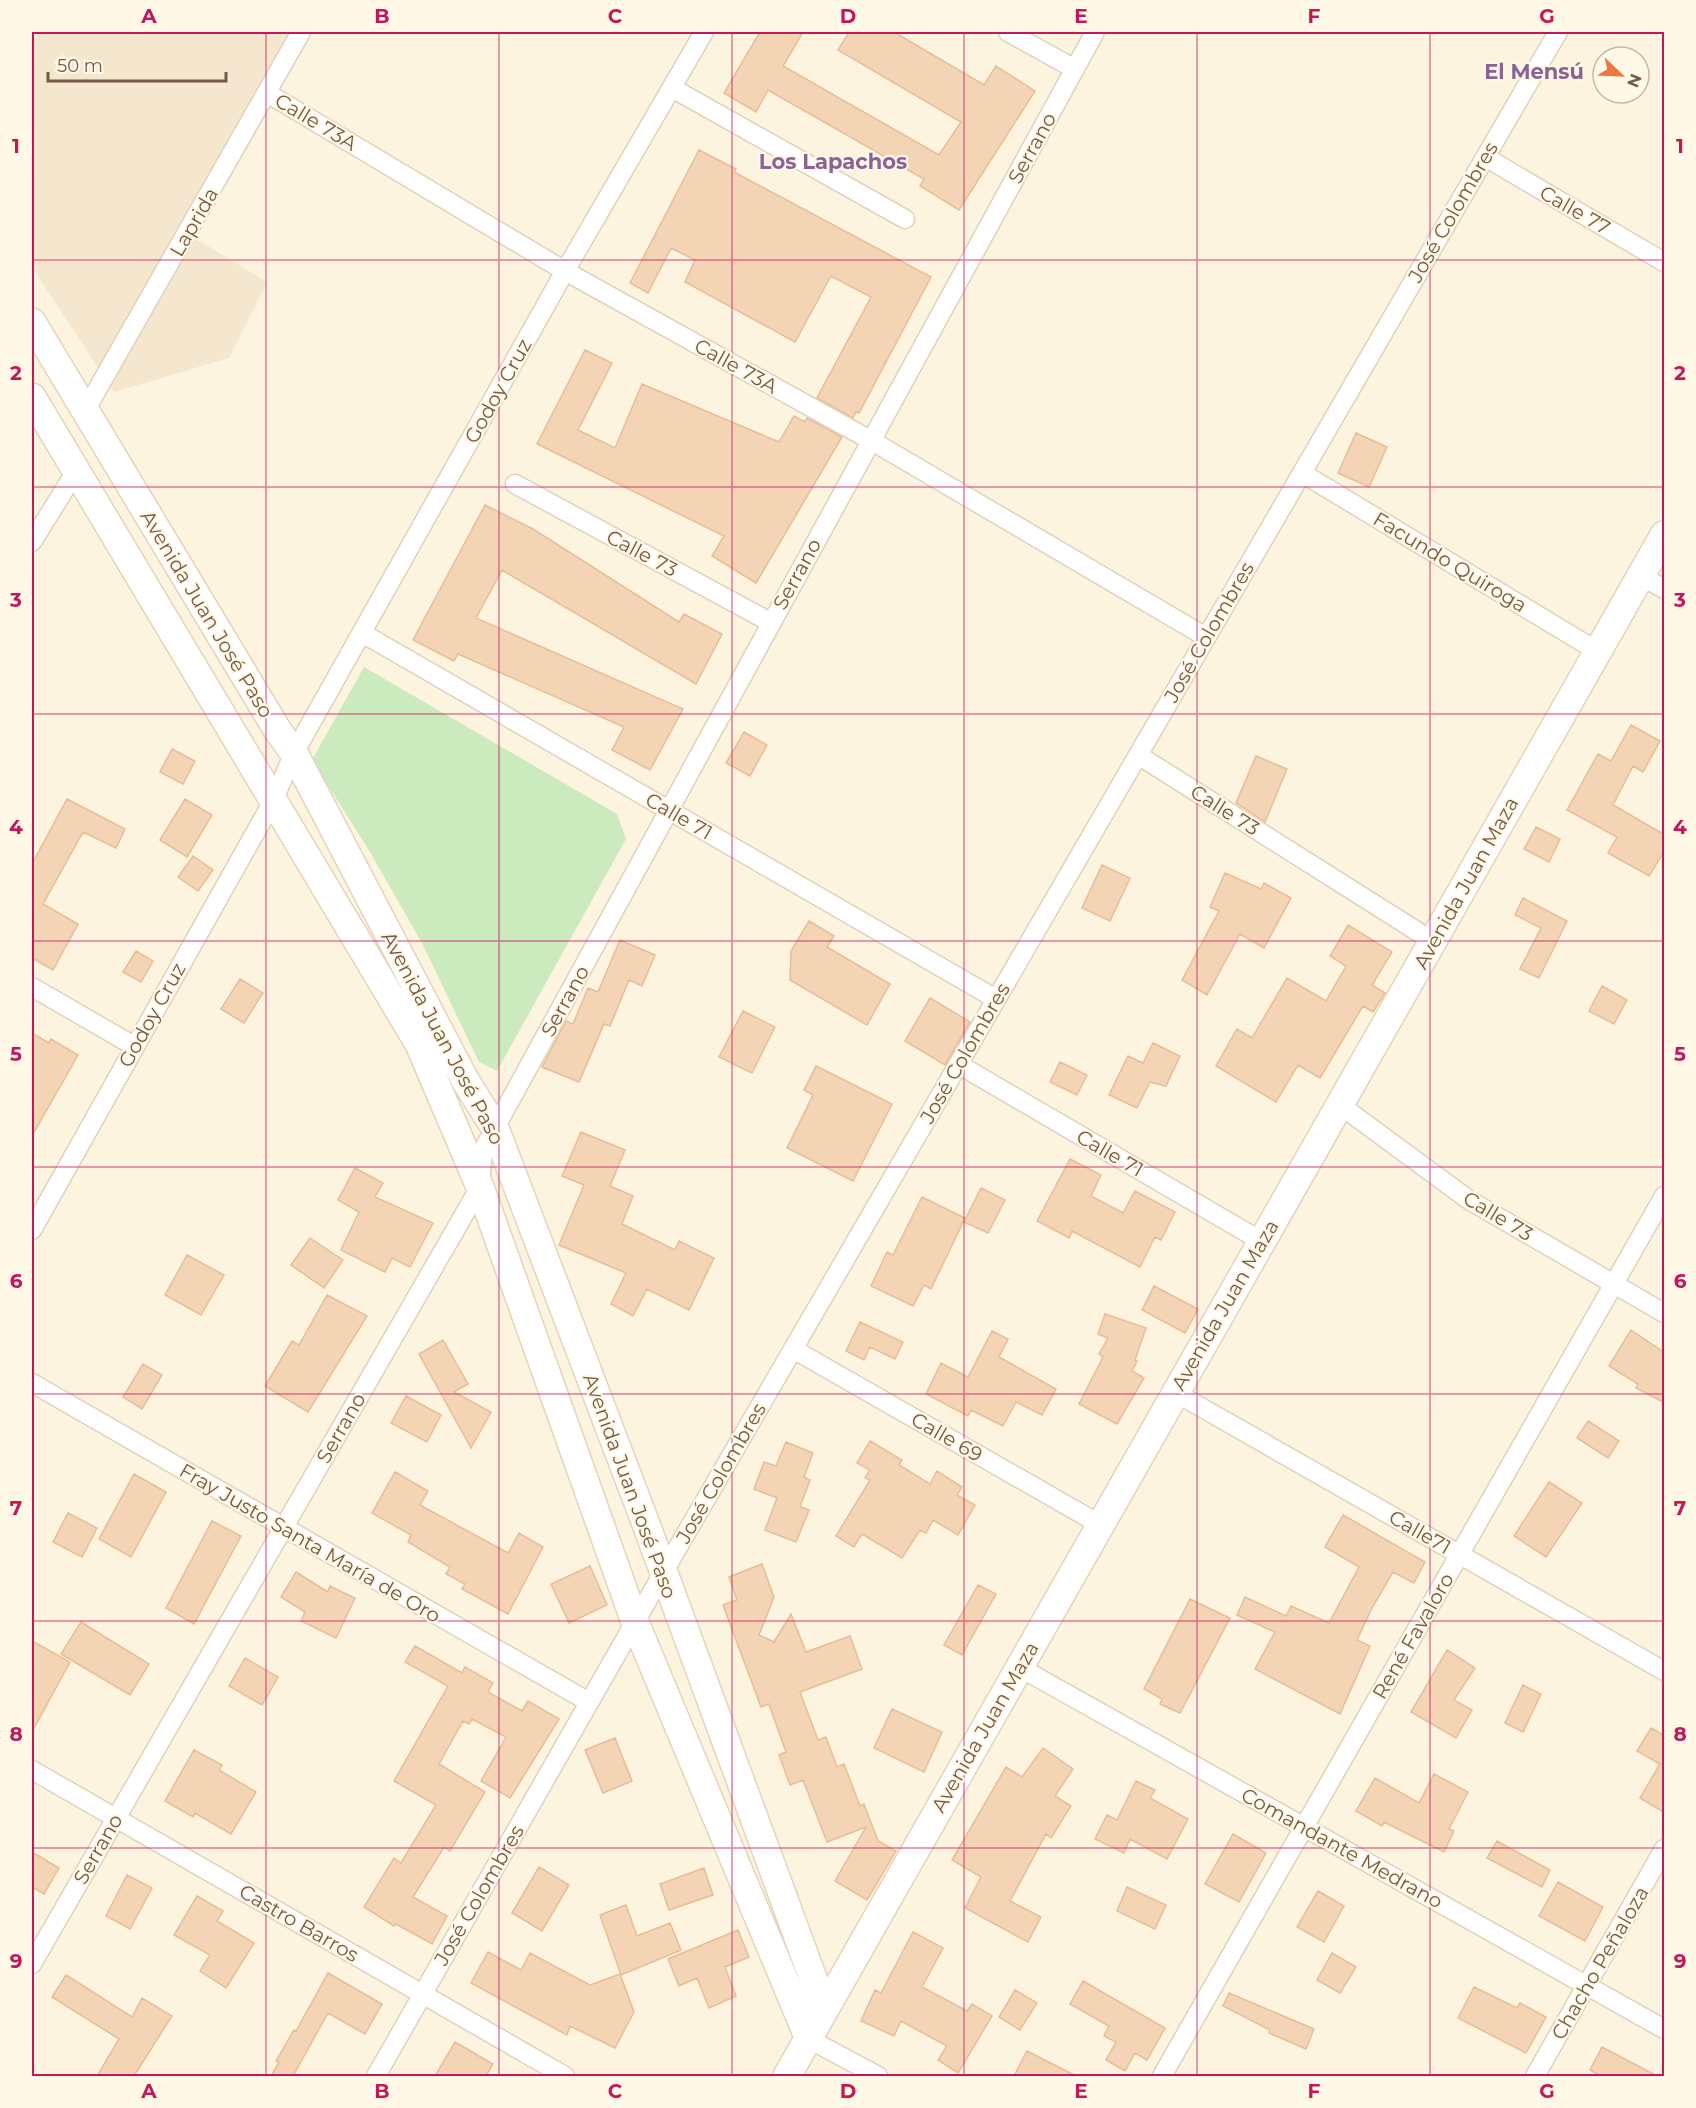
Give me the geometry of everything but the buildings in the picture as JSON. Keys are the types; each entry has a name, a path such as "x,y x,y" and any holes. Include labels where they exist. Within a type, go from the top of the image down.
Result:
{"main road":[{"name":"Avenida Juan José Paso","path":"32,322 278,731 294,753 455,1060 495,1128 824,2008"},
{"name":"Avenida Juan José Paso","path":"32,397 419,1044 480,1187 634,1622 809,2039"},
{"name":"Avenida Juan Maza","path":"787,2076 1665,535"}],"street":[{"name":"Laprida","path":"85,411 301,32"},
{"name":"Godoy Cruz","path":"32,1230 273,801 294,753 565,272 704,32"},
{"path":"1008,32 1075,69"},
{"name":"Serrano","path":"32,1964 480,1187 483,1150 1095,32"},
{"name":"José Colombres","path":"376,2076 634,1622 1558,32"},
{"path":"672,88 905,219"},
{"name":"Calle 73A","path":"267,93 565,272 872,441 1206,637"},
{"name":"Calle 77","path":"1485,157 1665,262"},
{"path":"32,542 76,471"},
{"name":"Facundo Quiroga","path":"1302,473 1597,651"},
{"name":"Calle 73","path":"515,484 770,622"},
{"path":"1641,576 1665,589"},
{"name":"Calle 71","path":"362,633 996,999"},
{"name":"Calle 73","path":"1138,755 1434,942"},
{"path":"32,987 134,1046"},
{"name":"Calle 71","path":"958,1064 1262,1241"},
{"name":"Calle 73","path":"1340,1105 1469,1200 1665,1313"},
{"name":"René Favaloro","path":"1162,2076 1665,1196"},
{"name":"Calle 69","path":"793,1349 1101,1525"},
{"name":"Fray Justo Santa María de Oro","path":"32,1383 589,1702"},
{"name":"Calle71","path":"1176,1393 1665,1671"},
{"name":"Comandante Medrano","path":"1019,1667 1665,2029"},
{"name":"Castro Barros","path":"32,1770 565,2076"},
{"name":"Chacho Peñaloza","path":"1535,2076 1665,1849"},
{"path":"809,2039 878,2076"}],"shaded area":[{"path":"32,32 306,32 190,235 267,282 229,358 114,392 32,267"}],"green space":[{"path":"364,667 617,814 626,839 497,1071 479,1062 422,943 370,852 312,760"}],"district":[{"name":"El Mensú","path":"1534,71"},
{"name":"Los Lapachos","path":"833,161"}]}
